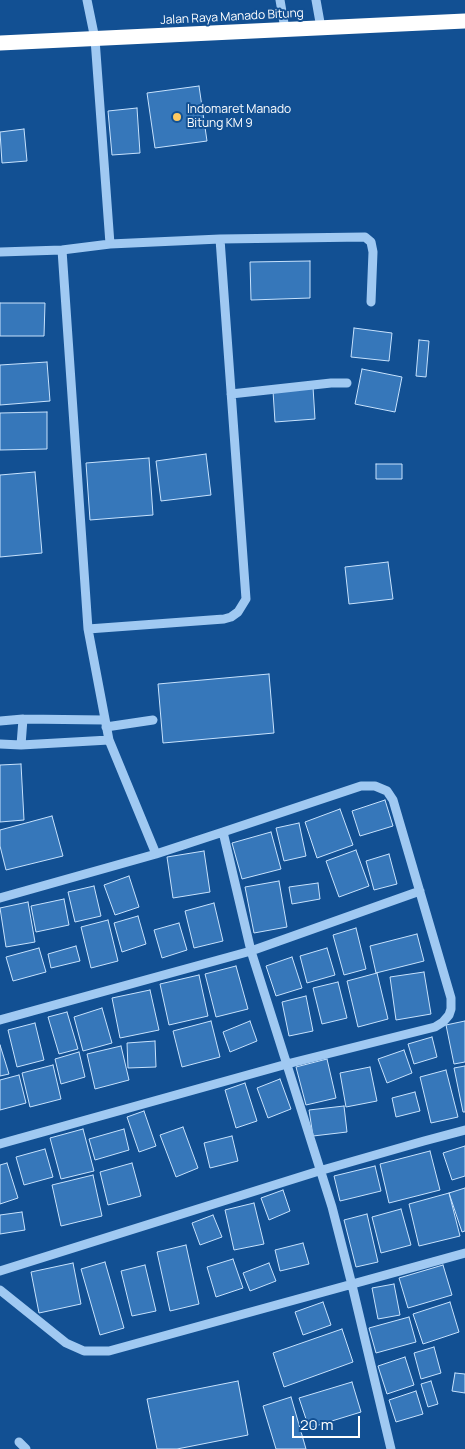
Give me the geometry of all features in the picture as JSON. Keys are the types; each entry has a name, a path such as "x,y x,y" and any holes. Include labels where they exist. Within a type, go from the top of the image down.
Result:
{"highway":[{"name":"Jalan Raya Manado Bitung","path":"0,43 465,21"}],"street":[{"path":"87,0 95,39 110,244"},
{"path":"280,0 285,29"},
{"path":"316,0 321,28"},
{"path":"0,252 62,250 110,244 220,239 365,236 371,242 373,252 371,302"},
{"path":"88,629 224,619 234,615 242,608 246,599 220,239"},
{"path":"62,250 88,629 109,740 156,854"},
{"path":"231,394 331,383 347,383"},
{"path":"21,745 23,719"},
{"path":"0,721 23,719 105,723 153,720"},
{"path":"0,744 21,745 109,740"},
{"path":"0,898 156,854 361,786 375,786 387,791 393,800 451,998 449,1015 436,1027 287,1064 0,1144"},
{"path":"223,832 251,951 332,1208 391,1449"},
{"path":"0,1020 251,951 420,891"},
{"path":"0,1271 319,1171 465,1130"},
{"path":"0,1290 66,1343 84,1351 109,1351 465,1253"}],"building":[{"name":"Indomaret Manado Bitung KM 9","path":"199,86 207,141 155,148 147,93"},
{"path":"137,108 140,153 112,155 108,111"},
{"path":"24,129 27,161 2,163 0,132"},
{"path":"310,261 310,298 251,300 250,262"},
{"path":"0,303 45,303 44,336 0,336"},
{"path":"354,328 392,333 389,361 351,357"},
{"path":"419,340 429,341 426,377 416,376"},
{"path":"47,362 50,401 0,405 0,365"},
{"path":"362,369 402,377 395,412 355,404"},
{"path":"313,387 315,419 275,422 273,391"},
{"path":"47,412 47,449 0,450 0,413"},
{"path":"206,454 211,495 161,501 156,461"},
{"path":"149,458 153,515 90,520 86,463"},
{"path":"376,464 402,464 402,479 376,479"},
{"path":"35,472 42,553 0,557 0,475"},
{"path":"388,562 393,599 349,604 345,567"},
{"path":"269,674 274,733 163,743 158,684"},
{"path":"21,764 24,820 0,822 0,765"},
{"path":"385,800 393,826 360,836 352,811"},
{"path":"340,809 353,845 317,858 305,822"},
{"path":"52,816 63,856 6,870 0,846 0,830"},
{"path":"299,823 306,856 284,861 276,828"},
{"path":"271,832 281,869 242,879 232,843"},
{"path":"356,850 369,886 339,897 326,861"},
{"path":"204,851 210,892 173,898 167,857"},
{"path":"389,854 397,884 374,890 366,861"},
{"path":"129,876 139,907 115,915 104,885"},
{"path":"279,881 287,927 254,933 245,887"},
{"path":"318,883 320,899 292,904 289,887"},
{"path":"94,886 101,916 75,922 68,892"},
{"path":"64,899 69,925 36,932 31,906"},
{"path":"28,902 35,942 6,947 0,908"},
{"path":"214,903 223,941 194,948 185,911"},
{"path":"138,916 146,944 122,952 114,923"},
{"path":"108,920 118,961 91,968 81,927"},
{"path":"179,923 187,950 162,958 154,930"},
{"path":"356,928 366,969 344,975 333,935"},
{"path":"417,934 424,961 376,973 370,946"},
{"path":"76,946 80,961 51,968 48,954"},
{"path":"39,948 46,972 13,981 6,957"},
{"path":"327,948 335,975 307,983 300,956"},
{"path":"292,957 302,988 276,996 266,966"},
{"path":"236,966 248,1009 216,1017 205,974"},
{"path":"424,972 431,1014 396,1020 390,977"},
{"path":"377,973 388,1019 358,1027 347,981"},
{"path":"199,975 208,1016 169,1025 160,984"},
{"path":"338,982 347,1018 322,1024 313,988"},
{"path":"150,990 159,1030 120,1038 112,998"},
{"path":"306,996 313,1031 289,1036 282,1002"},
{"path":"102,1008 112,1043 83,1051 74,1017"},
{"path":"67,1012 78,1049 59,1054 48,1017"},
{"path":"211,1021 220,1057 182,1067 173,1031"},
{"path":"250,1021 257,1041 230,1052 223,1032"},
{"path":"465,1021 465,1062 454,1064 446,1025"},
{"path":"35,1023 44,1060 17,1067 8,1030"},
{"path":"432,1037 437,1057 414,1064 408,1044"},
{"path":"155,1041 156,1067 128,1068 127,1043"},
{"path":"0,1045 9,1074 0,1076"},
{"path":"121,1046 129,1080 95,1089 87,1054"},
{"path":"404,1050 412,1073 387,1083 378,1059"},
{"path":"79,1052 85,1077 61,1084 55,1059"},
{"path":"327,1059 336,1098 306,1105 296,1067"},
{"path":"53,1065 61,1099 30,1107 22,1073"},
{"path":"465,1066 465,1112 463,1112 454,1068"},
{"path":"370,1067 377,1101 346,1107 340,1073"},
{"path":"446,1070 458,1117 431,1123 420,1077"},
{"path":"19,1075 26,1103 0,1110 0,1080"},
{"path":"280,1079 291,1109 268,1118 257,1088"},
{"path":"245,1083 257,1121 236,1128 225,1090"},
{"path":"415,1092 420,1111 396,1117 392,1098"},
{"path":"344,1106 347,1132 313,1136 309,1110"},
{"path":"144,1111 156,1146 139,1152 127,1117"},
{"path":"183,1127 198,1168 176,1177 160,1135"},
{"path":"83,1129 94,1171 61,1179 50,1138"},
{"path":"124,1129 129,1150 95,1160 89,1139"},
{"path":"232,1136 238,1161 210,1168 204,1143"},
{"path":"465,1146 465,1176 452,1180 443,1153"},
{"path":"45,1149 53,1177 24,1185 16,1157"},
{"path":"430,1151 440,1190 389,1203 380,1164"},
{"path":"7,1163 18,1198 0,1204 0,1165"},
{"path":"132,1163 141,1196 108,1205 100,1172"},
{"path":"375,1166 381,1191 340,1201 334,1176"},
{"path":"93,1175 102,1216 61,1226 52,1185"},
{"path":"465,1188 465,1231 462,1232 449,1193"},
{"path":"283,1190 290,1211 269,1220 261,1198"},
{"path":"449,1193 460,1236 419,1246 409,1204"},
{"path":"254,1203 264,1244 234,1250 225,1210"},
{"path":"401,1209 411,1245 381,1253 372,1217"},
{"path":"22,1212 25,1230 0,1234 0,1215"},
{"path":"367,1214 378,1262 356,1267 344,1220"},
{"path":"213,1215 222,1237 200,1245 192,1223"},
{"path":"303,1243 309,1264 280,1271 275,1250"},
{"path":"186,1245 199,1304 170,1311 157,1252"},
{"path":"233,1259 243,1288 216,1297 207,1267"},
{"path":"105,1262 124,1328 100,1335 81,1269"},
{"path":"73,1263 81,1304 39,1313 31,1272"},
{"path":"269,1263 276,1281 250,1291 243,1273"},
{"path":"145,1265 156,1311 132,1316 121,1271"},
{"path":"443,1265 452,1295 408,1308 399,1278"},
{"path":"394,1284 400,1315 378,1319 372,1288"},
{"path":"323,1302 331,1325 303,1335 295,1312"},
{"path":"450,1302 459,1332 423,1344 413,1314"},
{"path":"409,1317 416,1342 376,1353 369,1328"},
{"path":"342,1329 353,1362 284,1387 273,1353"},
{"path":"434,1347 441,1373 421,1379 414,1353"},
{"path":"405,1357 414,1385 387,1394 378,1366"},
{"path":"455,1373 465,1374 465,1393 452,1391"},
{"path":"238,1381 248,1435 177,1449 157,1449 147,1399"},
{"path":"431,1381 438,1404 428,1407 421,1384"},
{"path":"352,1382 361,1412 309,1428 299,1398"},
{"path":"416,1391 423,1414 396,1422 389,1400"},
{"path":"291,1397 306,1449 276,1449 263,1406"}],"place":[{"name":"Indomaret Manado Bitung KM 9","path":"177,117"}]}
